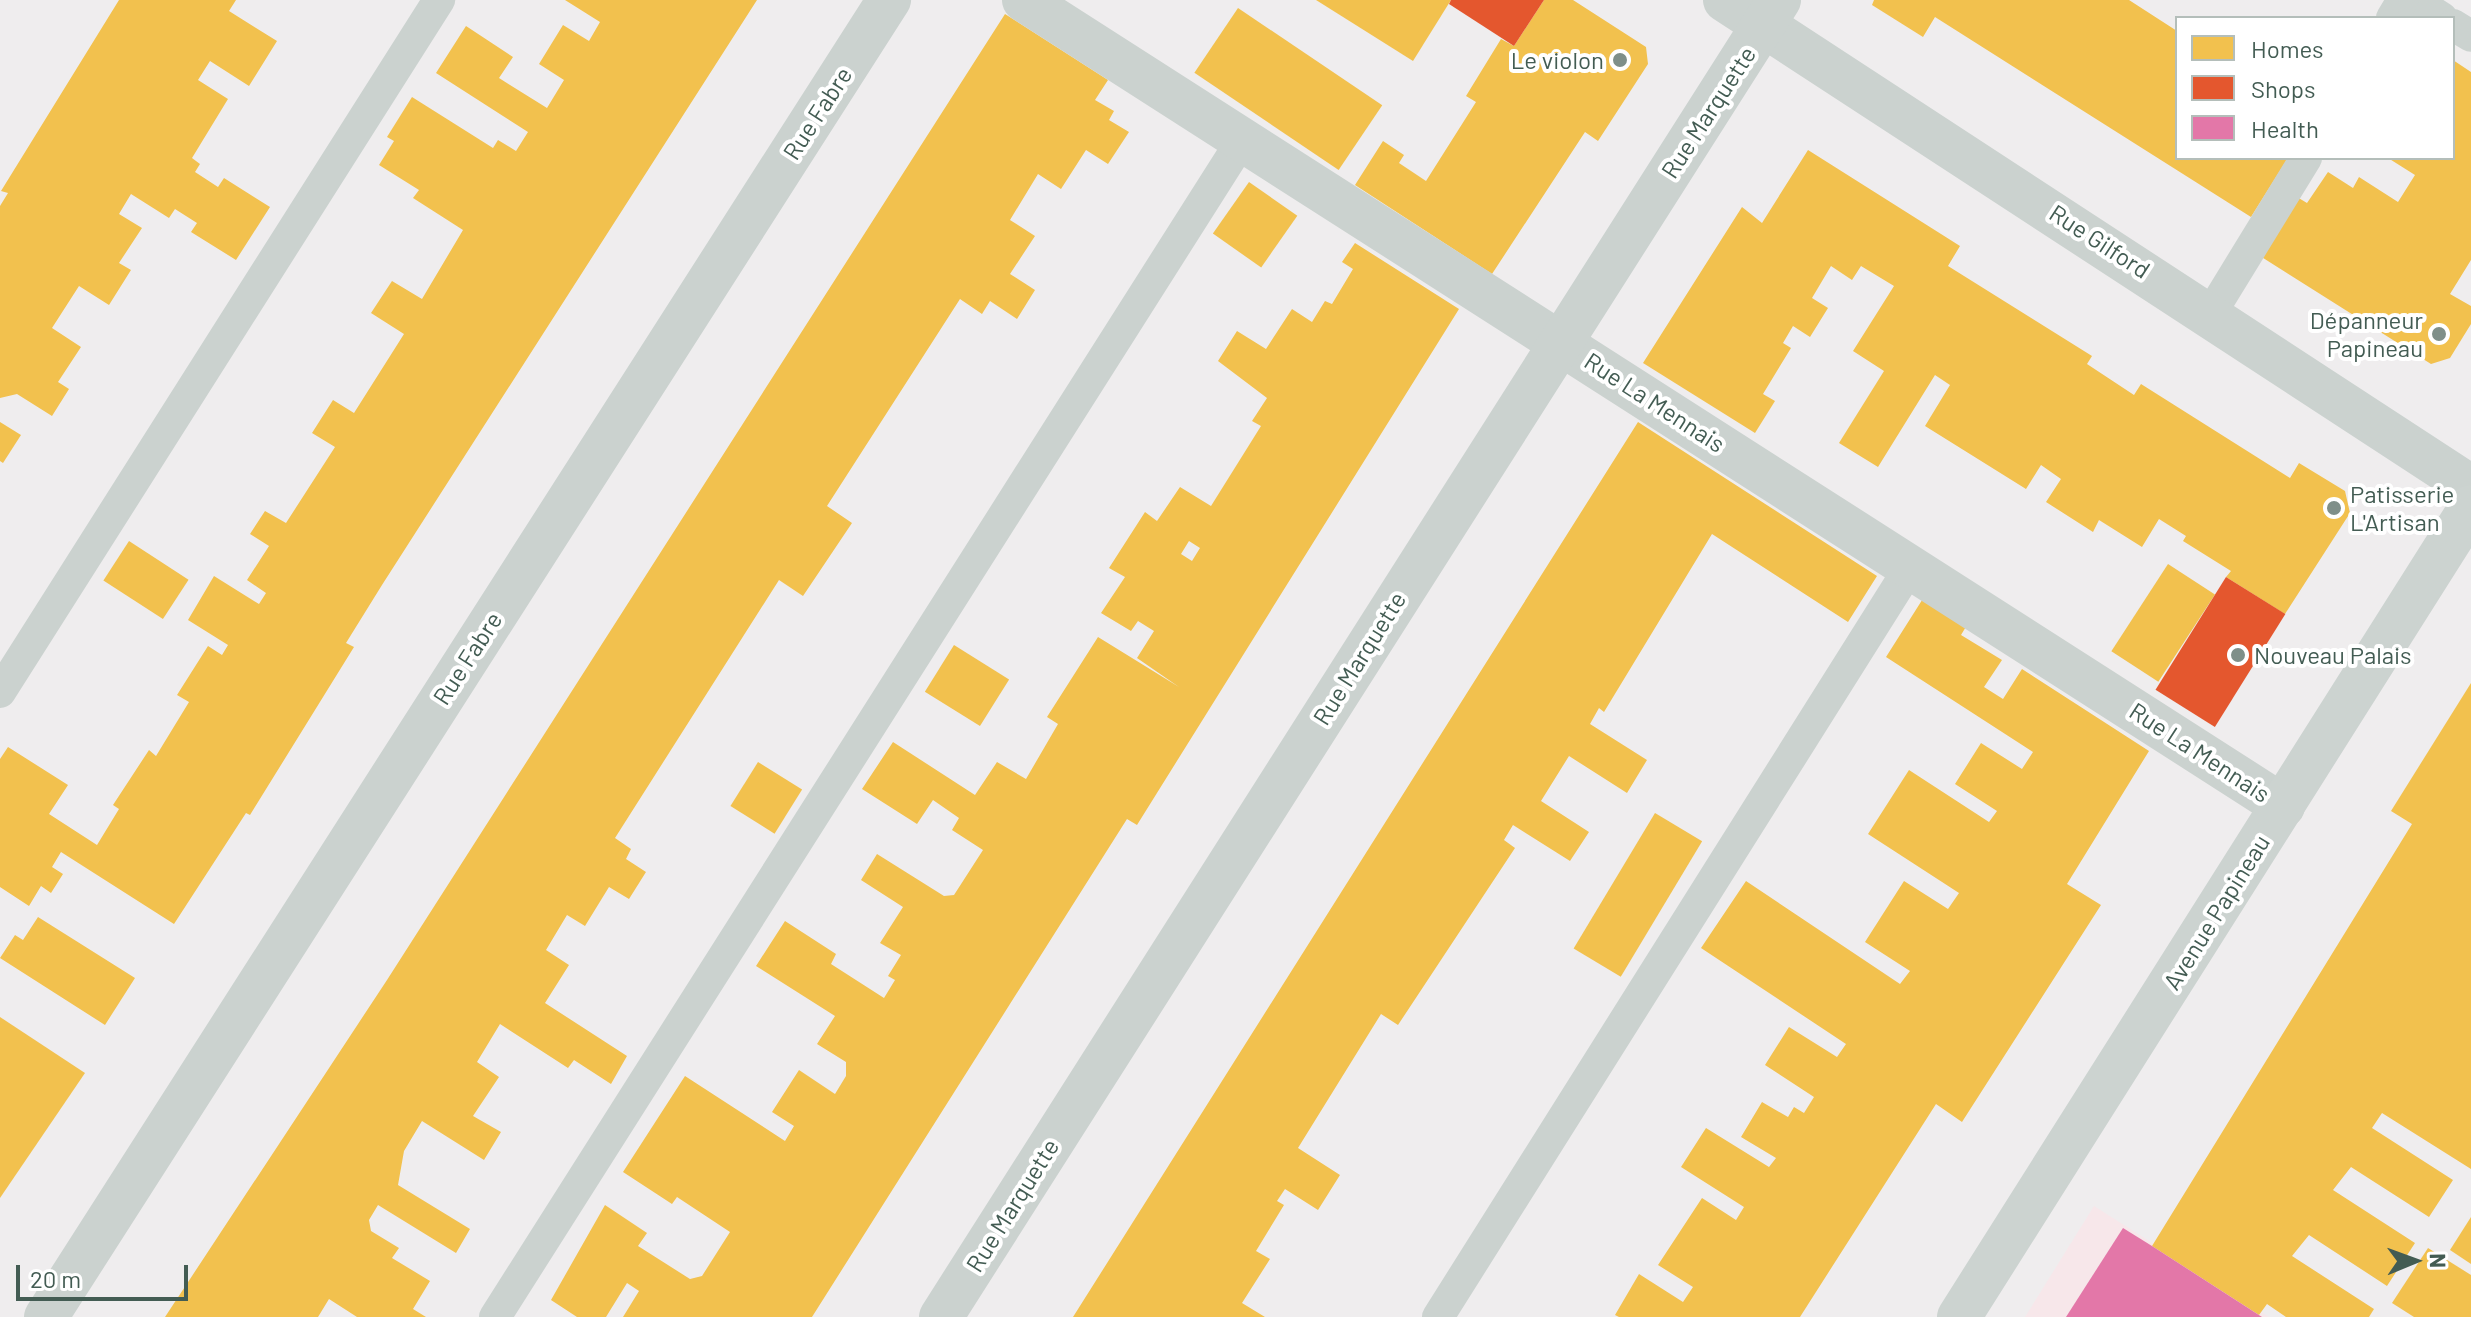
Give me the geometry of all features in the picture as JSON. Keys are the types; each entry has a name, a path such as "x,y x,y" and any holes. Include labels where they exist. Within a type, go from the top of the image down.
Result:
{"main road":[{"name":"Avenue Papineau","path":"1959,1317 2471,507"}],"street":[{"name":"Rue Fabre","path":"46,1317 889,0"},
{"name":"Rue La Mennais","path":"1024,0 2283,806"},
{"name":"Rue Gilford","path":"1725,0 1772,12 2471,487"},
{"name":"Rue Marquette","path":"941,1317 1772,12"}],"lane":[{"path":"0,692 439,0"},
{"path":"2414,0 2439,16"},
{"path":"495,1317 1243,139"},
{"path":"2211,313 2305,160"},
{"path":"1438,1317 1911,566"}],"shaded area":[{"path":"2094,1206 2269,1317 2025,1317"}],"building: Homes":[{"path":"119,0 236,0 229,11 277,41 249,86 210,61 198,80 228,99 192,158 200,164 195,172 218,187 224,178 270,207 236,260 191,232 197,223 175,209 169,218 131,194 119,214 142,228 119,263 131,270 109,305 79,286 52,328 81,347 58,382 69,389 52,416 17,394 0,398 0,206 8,193 1,191"},
{"path":"565,0 757,0 382,585 346,643 354,647 250,815 246,813 174,924 61,852 52,867 63,874 51,893 41,886 29,906 0,887 0,759 8,747 68,785 49,814 97,845 119,809 113,805 149,750 156,756 189,702 177,695 208,646 222,655 228,645 188,620 214,576 259,604 266,593 247,580 269,546 250,534 265,511 286,523 335,447 312,433 333,400 354,413 404,334 371,313 392,281 422,299 463,230 413,198 419,190 379,165 394,141 387,137 412,97 493,148 498,140 516,151 528,132 436,73 466,26 513,57 499,78 547,108 564,80 539,64 563,25 589,41 600,22"},
{"path":"1316,0 1451,0 1413,61"},
{"path":"1544,0 1573,0 1646,47 1648,64 1598,141 1585,132 1492,274 1355,185 1383,141 1404,155 1399,163 1426,181 1476,102 1466,96 1501,39 1514,46"},
{"path":"1874,0 2129,0 2175,30 2175,160 2287,160 2251,217 1935,17 1923,37 1872,5"},
{"path":"1238,8 1382,105 1339,170 1194,73"},
{"path":"1005,14 1108,80 1095,100 1114,111 1109,120 1129,132 1108,164 1086,150 1061,189 1038,174 1010,220 1035,236 1010,274 1035,290 1017,319 990,301 982,314 960,299 827,506 852,523 803,596 779,580 615,838 631,849 626,859 646,872 629,899 609,887 585,926 567,915 546,950 569,965 545,1003 627,1056 611,1084 574,1060 568,1068 500,1024 477,1062 499,1077 473,1116 501,1132 484,1160 422,1121 404,1151 398,1185 470,1229 456,1253 378,1205 369,1220 371,1231 399,1248 392,1258 430,1281 413,1309 426,1317 357,1317 329,1299 318,1317 165,1317 387,980"},
{"path":"2455,61 2471,72 2471,260 2450,294 2471,306 2471,324 2450,358 2431,364 2260,256 2297,197 2307,203 2328,172 2353,188 2359,177 2398,202 2415,175 2391,160 2455,160"},
{"path":"1808,150 1960,246 1948,266 2092,356 2087,364 2134,395 2141,384 2290,478 2299,463 2345,491 2350,513 2285,614 2226,577 2231,571 2183,541 2186,536 2159,519 2142,547 2099,520 2093,532 2046,502 2061,479 2041,465 2026,489 1925,426 1950,385 1935,375 1878,467 1839,443 1884,371 1853,351 1894,286 1861,266 1852,280 1831,266 1812,298 1828,308 1810,337 1793,326 1783,343 1791,348 1763,394 1775,401 1755,433 1643,363 1742,207 1762,223"},
{"path":"1249,182 1297,216 1261,267 1213,234"},
{"path":"1355,243 1459,309 1137,825 1127,819 812,1317 623,1317 639,1291 627,1283 606,1317 577,1317 551,1300 605,1205 647,1233 638,1246 690,1279 702,1276 730,1232 677,1197 672,1204 623,1172 685,1076 785,1141 794,1126 772,1112 799,1070 835,1094 846,1076 846,1062 817,1044 835,1016 756,966 785,921 836,954 831,964 884,998 895,980 888,976 901,955 880,943 903,907 861,880 877,854 944,896 954,895 983,850 952,830 959,818 933,800 917,824 862,789 893,742 975,795 997,762 1026,779 1058,724 1047,717 1098,637 1179,687 1137,658 1154,631 1138,621 1131,631 1101,613 1125,577 1109,568 1145,512 1157,521 1180,487 1211,506 1261,426 1252,421 1267,398 1218,361 1237,331 1266,349 1292,309 1312,322 1325,301 1332,304 1353,269 1342,262","holes":["1189,541 1200,548 1192,561 1181,554"]},
{"path":"0,422 21,435 3,463 0,461"},
{"path":"1638,422 1877,576 1848,622 1712,534 1604,712 1599,708 1590,724 1647,760 1627,793 1569,756 1541,801 1589,832 1570,861 1513,825 1504,840 1515,848 1398,1025 1381,1014 1298,1148 1340,1175 1318,1210 1285,1189 1277,1201 1284,1205 1256,1251 1270,1259 1242,1303 1265,1317 1073,1317"},
{"path":"129,541 189,580 163,619 103,580"},
{"path":"2168,564 2215,594 2158,682 2111,651"},
{"path":"1924,597 1967,625 1961,635 2002,660 1984,687 2003,699 2022,669 2149,751 2067,884 2101,905 1962,1122 1936,1104 1800,1317 1619,1317 1615,1315 1639,1274 1683,1302 1693,1287 1658,1265 1702,1198 1736,1220 1744,1207 1681,1167 1706,1128 1769,1167 1776,1158 1741,1137 1762,1102 1788,1117 1794,1107 1804,1113 1814,1097 1765,1065 1789,1027 1837,1057 1846,1044 1701,948 1746,881 1900,984 1910,971 1865,942 1904,881 1948,909 1959,893 1868,834 1909,770 1989,822 1997,811 1955,784 1981,743 2022,769 2033,752 1886,657"},
{"path":"954,645 1009,679 980,726 925,692"},
{"path":"2471,683 2471,1169 2382,1113 2372,1128 2453,1180 2429,1217 2351,1167 2333,1190 2415,1243 2387,1286 2309,1235 2292,1256 2374,1309 2369,1317 2286,1317 2267,1304 2259,1315 2152,1246 2412,824 2391,811"},
{"path":"758,762 802,790 775,834 730,806"},
{"path":"1655,813 1702,841 1621,977 1574,948"},
{"path":"38,917 135,978 105,1025 0,958 15,935 23,940"},
{"path":"0,1017 85,1073 0,1198"},
{"path":"2471,1217 2471,1264 2450,1250"},
{"path":"2428,1248 2471,1275 2471,1317 2414,1317 2392,1303"}],"building: Shops":[{"path":"1451,0 1544,0 1514,46 1449,4"},
{"path":"2226,577 2285,614 2215,727 2156,690"}],"building: Health":[{"path":"2123,1228 2152,1246 2262,1317 2066,1317"}],"place":[{"name":"Le violon","path":"1620,60"},
{"name":"Dépanneur Papineau","path":"2439,334"},
{"name":"Patisserie L'Artisan","path":"2334,508"},
{"name":"Nouveau Palais","path":"2238,655"}]}
